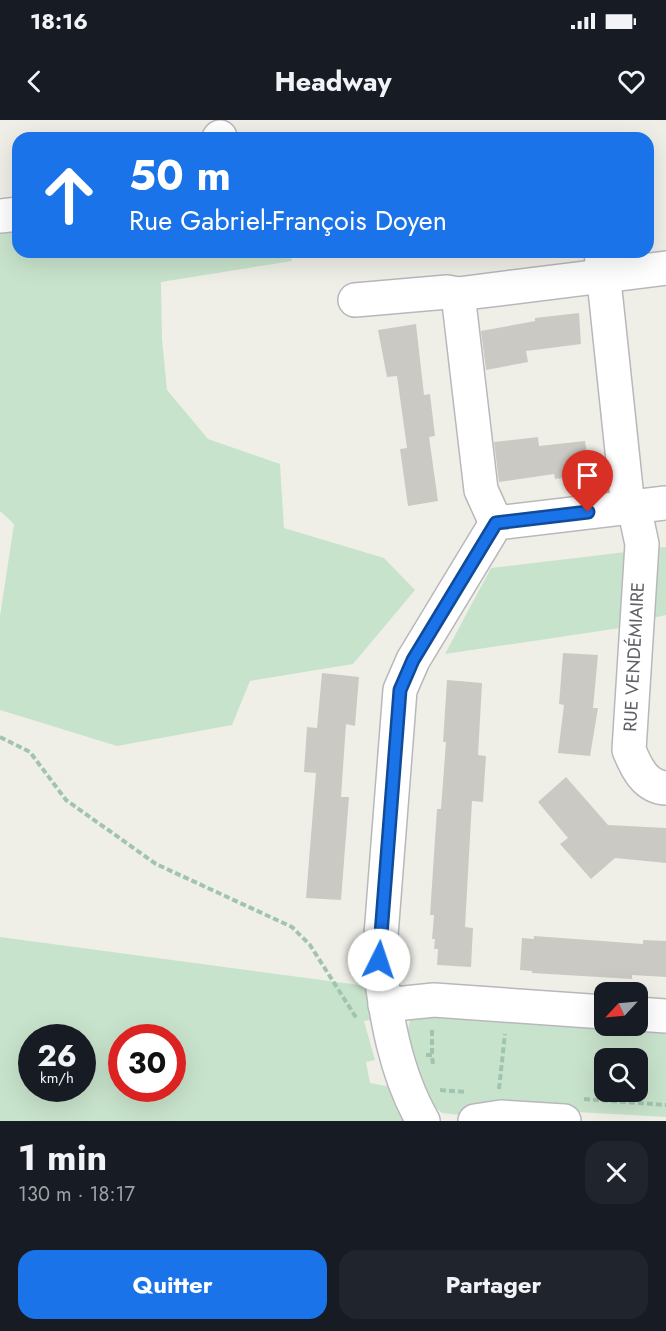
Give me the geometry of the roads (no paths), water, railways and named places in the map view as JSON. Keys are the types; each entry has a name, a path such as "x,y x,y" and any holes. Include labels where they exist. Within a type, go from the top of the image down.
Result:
{"street":[{"path":"355,300 447,292 458,294 603,263 666,268"},
{"name":"RUE VENDÉMIAIRE","path":"603,263 627,498 634,507 642,544 629,750 638,772 658,788 666,788"},
{"path":"458,294 481,490 496,523"},
{"path":"496,523 666,503"},
{"path":"423,1121 411,1101 399,1063 373,1015 400,690 413,660 496,523"},
{"path":"373,1015 434,1000 594,1011"},
{"path":"648,1015 666,1016"},
{"path":"488,1119 564,1121"}]}
